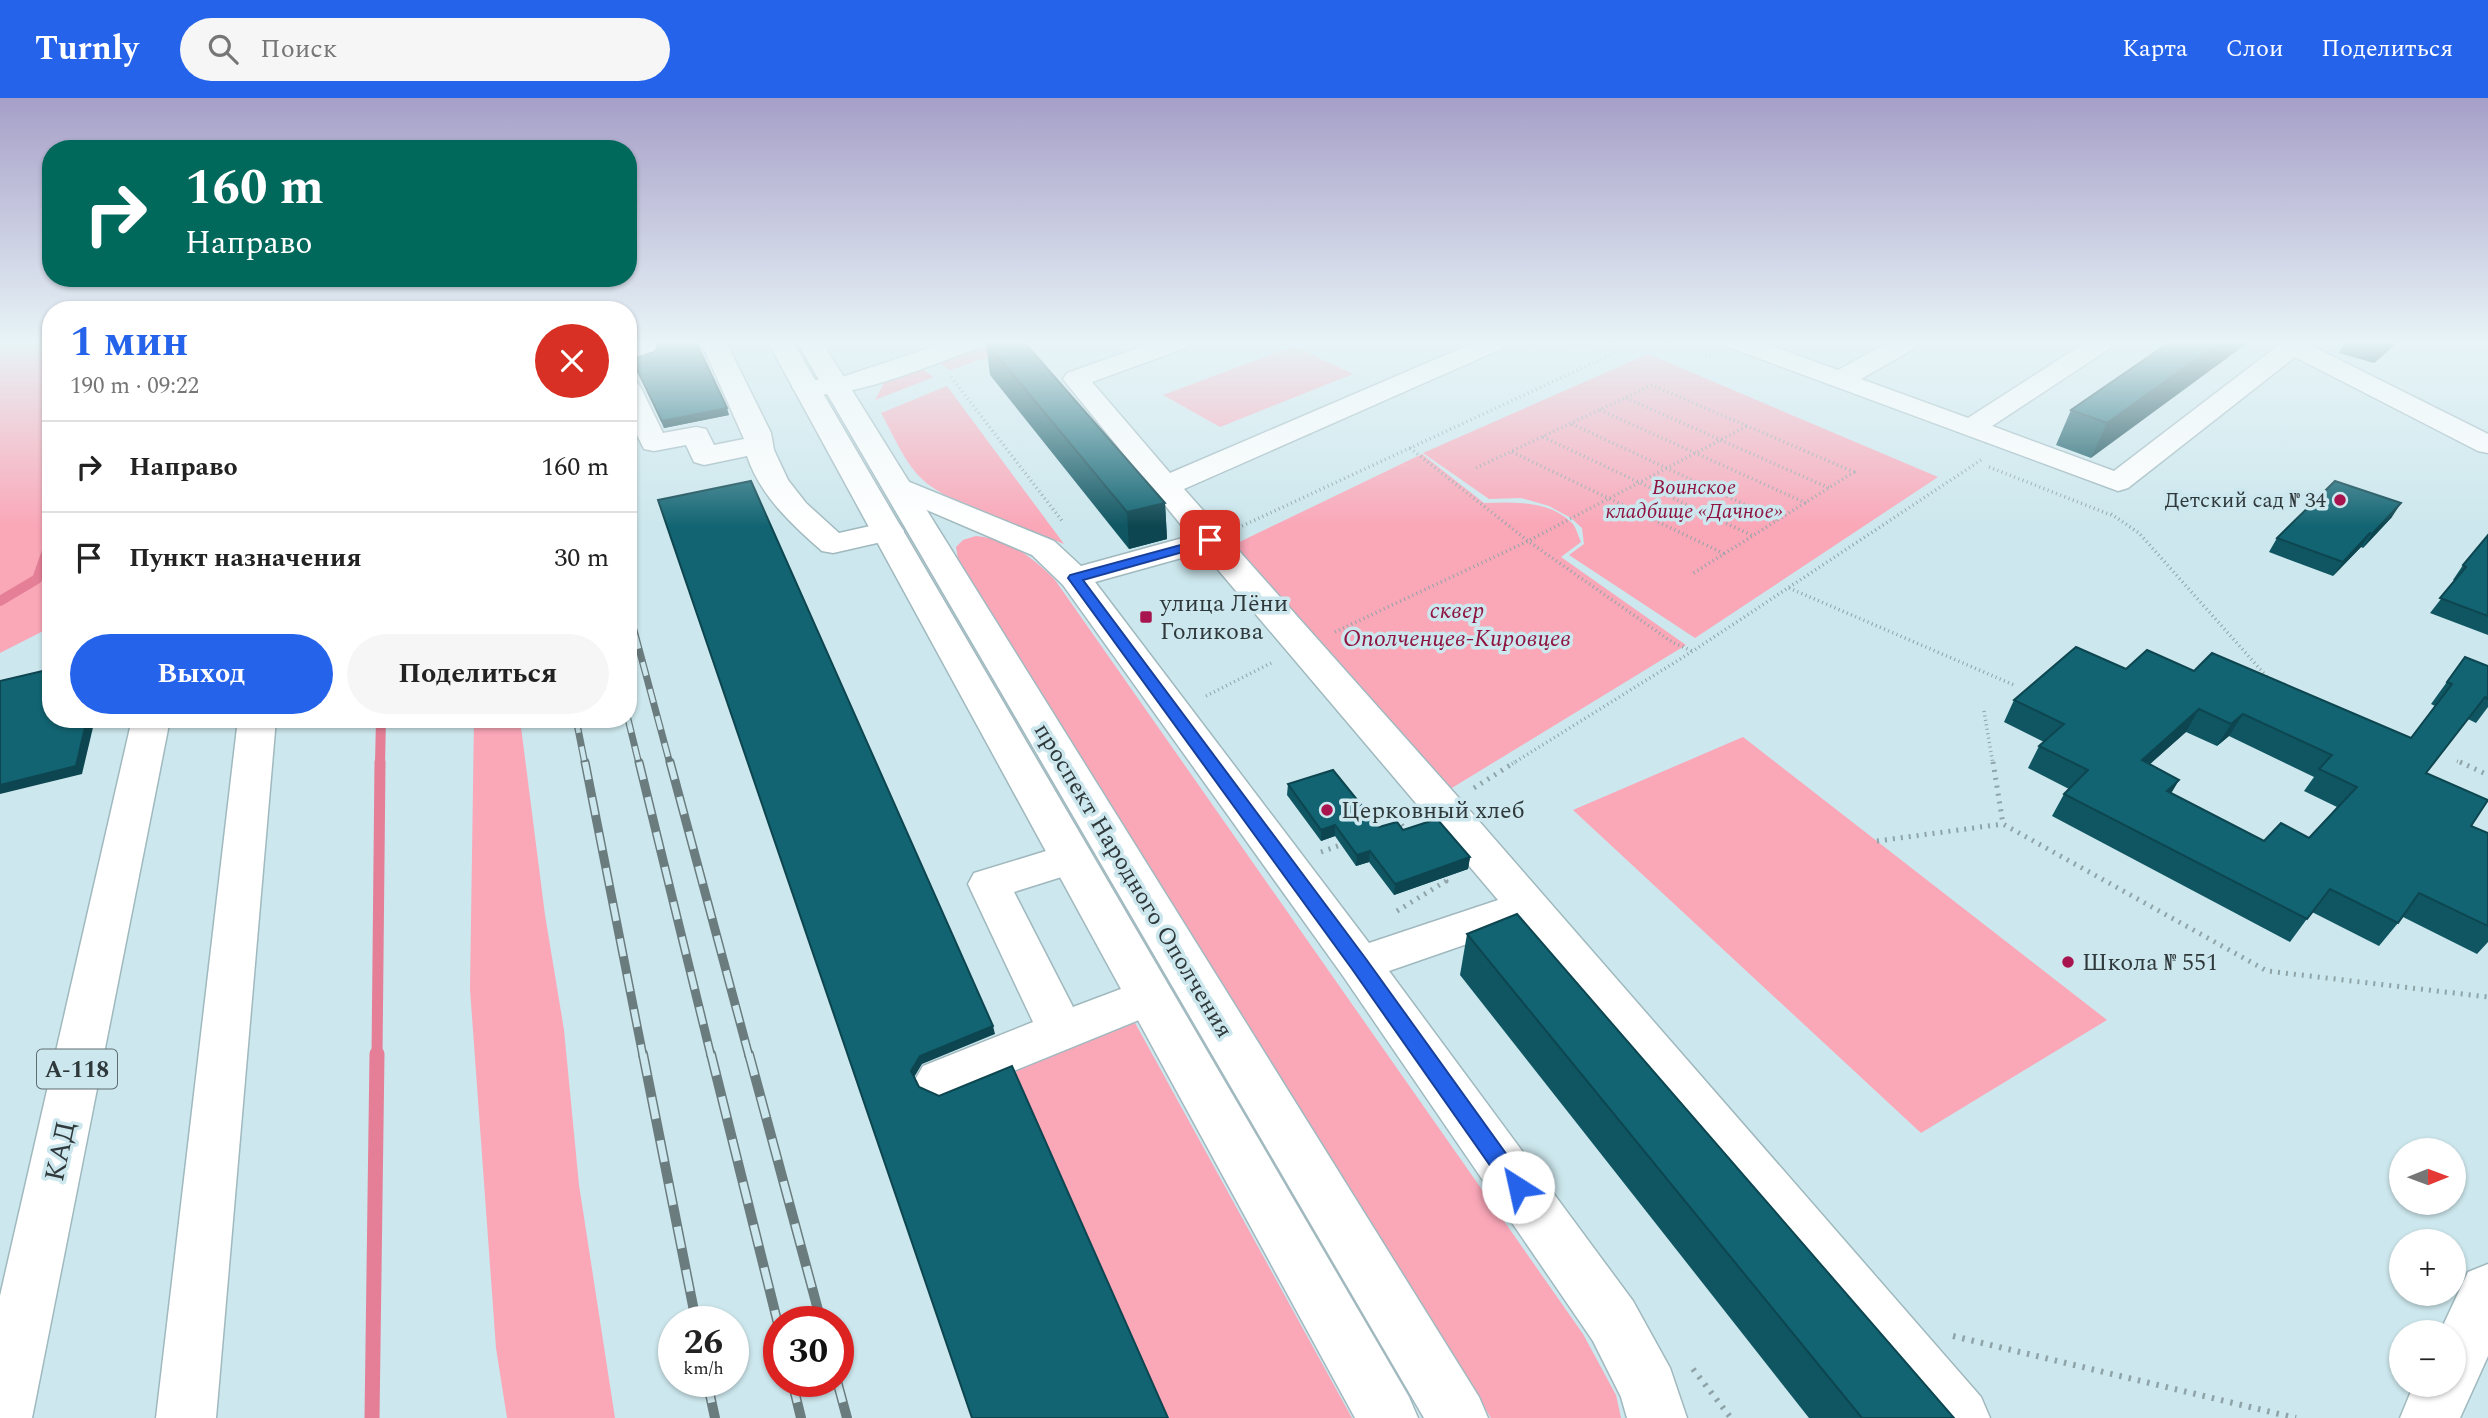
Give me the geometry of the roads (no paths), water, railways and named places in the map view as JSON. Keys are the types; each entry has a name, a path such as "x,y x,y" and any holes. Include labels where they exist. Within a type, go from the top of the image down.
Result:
{"main road":[{"path":"743,404 781,495 807,522 833,544 888,531"},
{"name":"проспект Народного Ополчения","path":"833,404 888,531 1388,1418"},
{"name":"проспект Народного Ополчения","path":"838,404 897,487 1458,1418"},
{"path":"1097,404 1210,540 1305,646 1528,906 1960,1418"},
{"path":"1166,486 1352,404"},
{"path":"1904,404 2118,482 2216,404"},
{"path":"1971,428 2008,404"},
{"path":"2408,404 2477,440 2488,411"},
{"path":"637,407 654,443 696,435 704,456 758,445"},
{"path":"897,487 1042,548 1074,578 1359,964 1613,1321 1649,1389 1657,1418"},
{"path":"1074,578 1210,540"},
{"name":"КАД","path":"2,1418 149,728"},
{"path":"186,1418 256,728"},
{"path":"1061,1031 989,884 1072,858"},
{"path":"1359,964 1528,906"},
{"path":"940,1080 1150,996"},
{"path":"2466,1340 2488,1291"},
{"path":"2430,1418 2439,1397"}],"waterway":[{"path":"0,601 37,579 42,565"},
{"path":"380,764 381,728"},
{"path":"377,1056 380,762"},
{"path":"372,1418 377,1054"}],"railway":[{"path":"637,641 670,764"},
{"path":"578,728 585,764"},
{"path":"630,728 639,764"},
{"path":"585,762 643,1056"},
{"path":"639,762 711,1056"},
{"path":"670,762 749,1056"},
{"path":"643,1054 693,1306"},
{"path":"711,1054 774,1306"},
{"path":"749,1054 817,1306"},
{"path":"710,1397 715,1418"},
{"path":"796,1397 801,1418"},
{"path":"841,1397 847,1418"}],"place":[{"name":"Детский сад № 34","path":"2340,500"},
{"name":"улица Лёни Голикова","path":"1146,617"},
{"name":"Церковный хлеб","path":"1327,810"},
{"name":"Школа № 551","path":"2068,962"}],"park label":[{"name":"Воинское кладбище «Дачное»","path":"1694,499"},
{"name":"сквер Ополченцев-Кировцев","path":"1457,624"}]}
